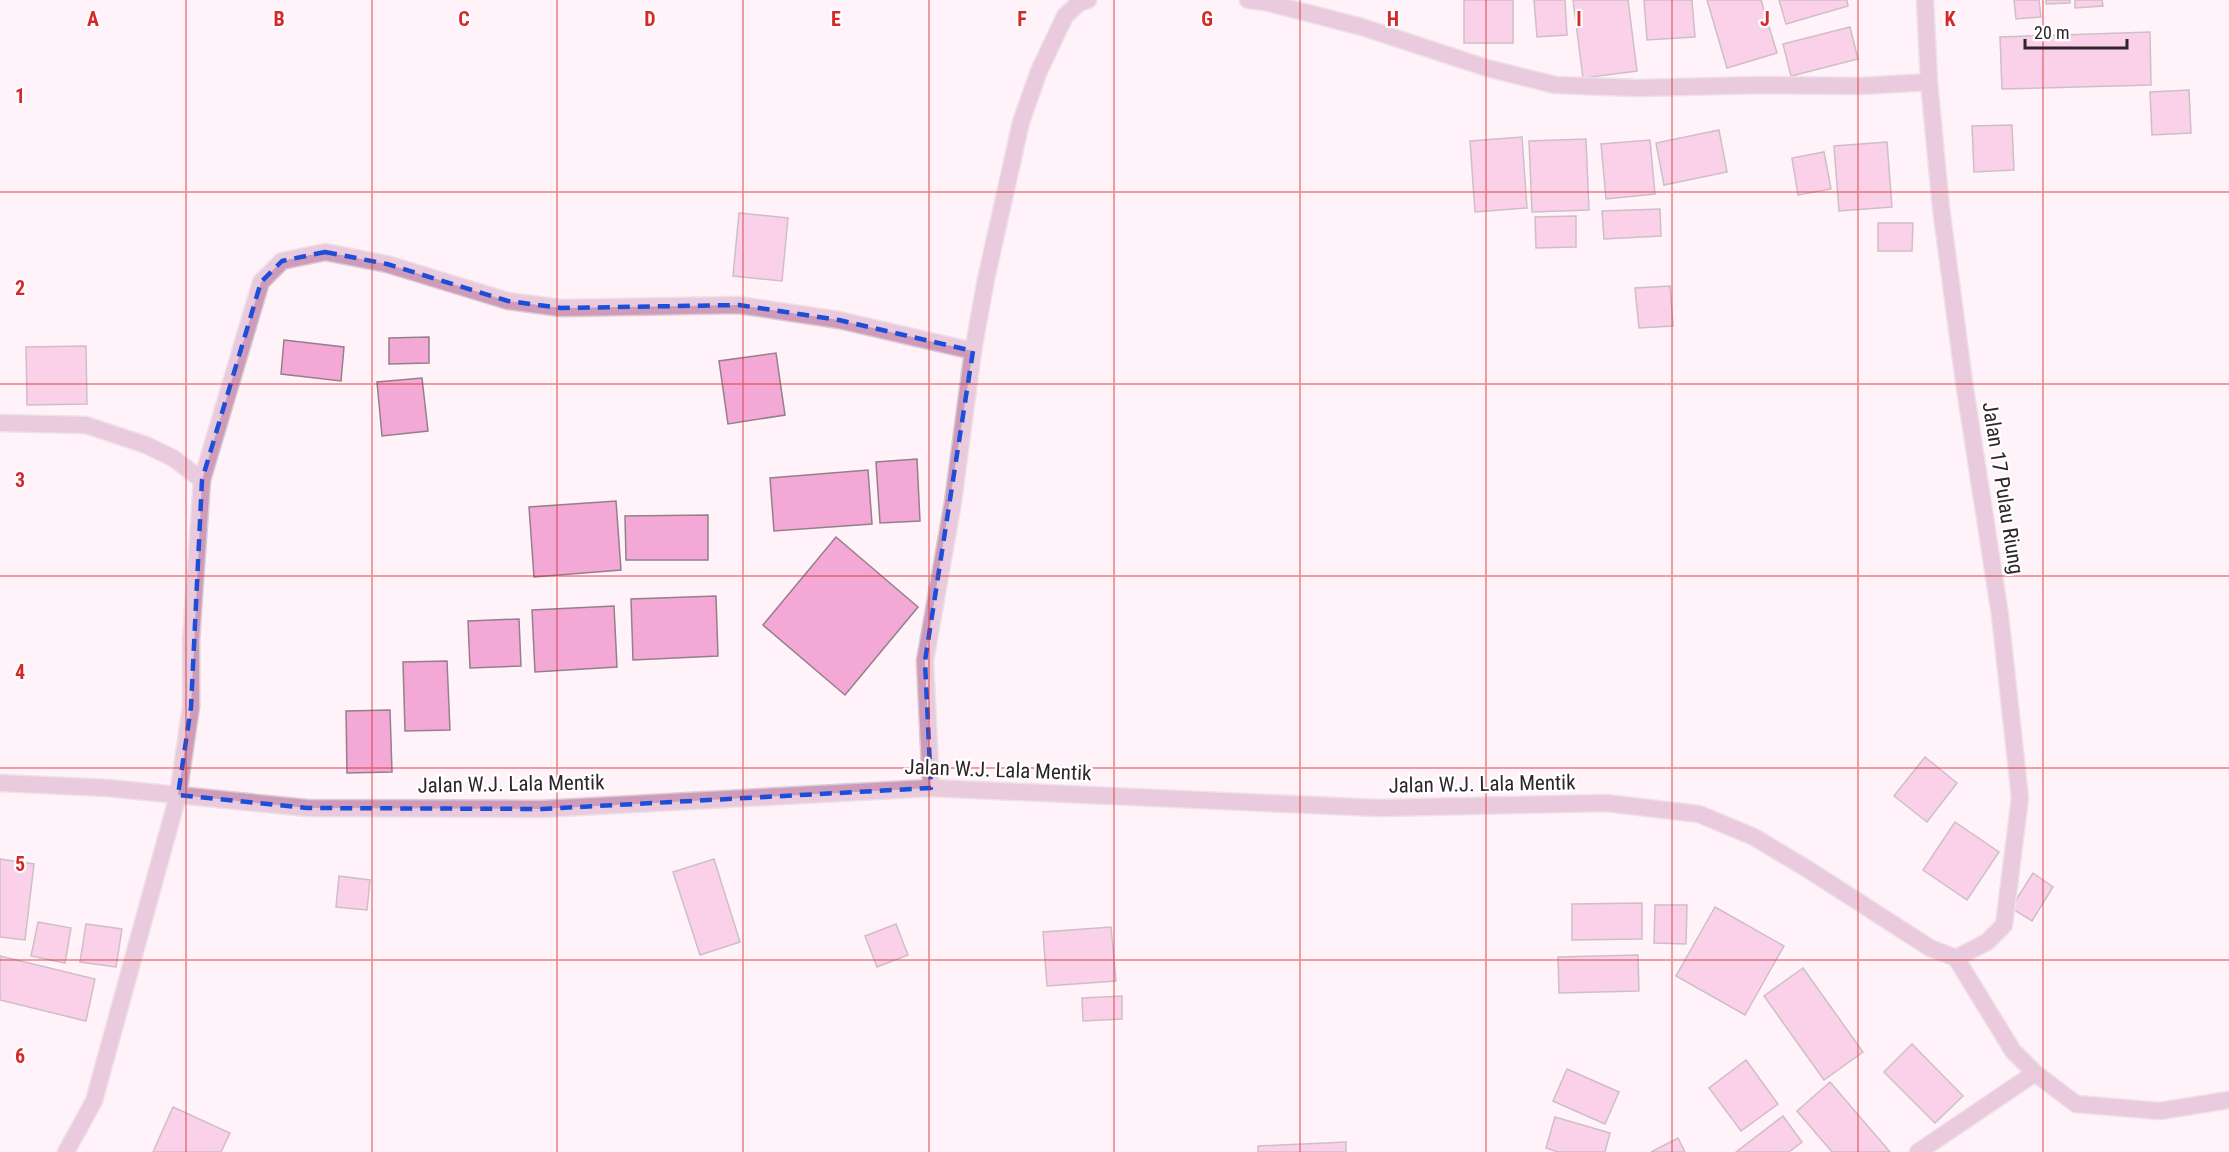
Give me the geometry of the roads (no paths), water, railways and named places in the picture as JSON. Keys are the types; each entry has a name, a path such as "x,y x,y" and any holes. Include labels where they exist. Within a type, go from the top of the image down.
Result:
{"street":[{"path":"931,788 925,661 953,502 973,351 1021,122 1039,71 1065,16 1079,3 1088,0"},
{"path":"1248,0 1265,2 1362,27 1487,68 1555,85 1637,88 1763,85 1861,86 1929,82"},
{"name":"Jalan 17 Pulau Riung","path":"1925,0 1929,82 1941,208 2000,615 2020,798 2004,925 1987,942 1956,958"},
{"path":"66,1152 94,1101 178,795 191,707 191,639 202,480 261,282 282,261 325,252 387,264 508,301 561,308 739,305 839,320 973,351"},
{"path":"0,423 86,425 146,445 173,458 202,480"},
{"name":"Jalan W.J. Lala Mentik","path":"0,783 108,788 307,808 542,809 931,788 1379,808 1606,803 1699,814 1754,837 1930,948 1956,958"},
{"path":"1956,958 2013,1051 2035,1073 2076,1104 2160,1110 2229,1100"},
{"path":"1918,1152 2035,1073"}]}
